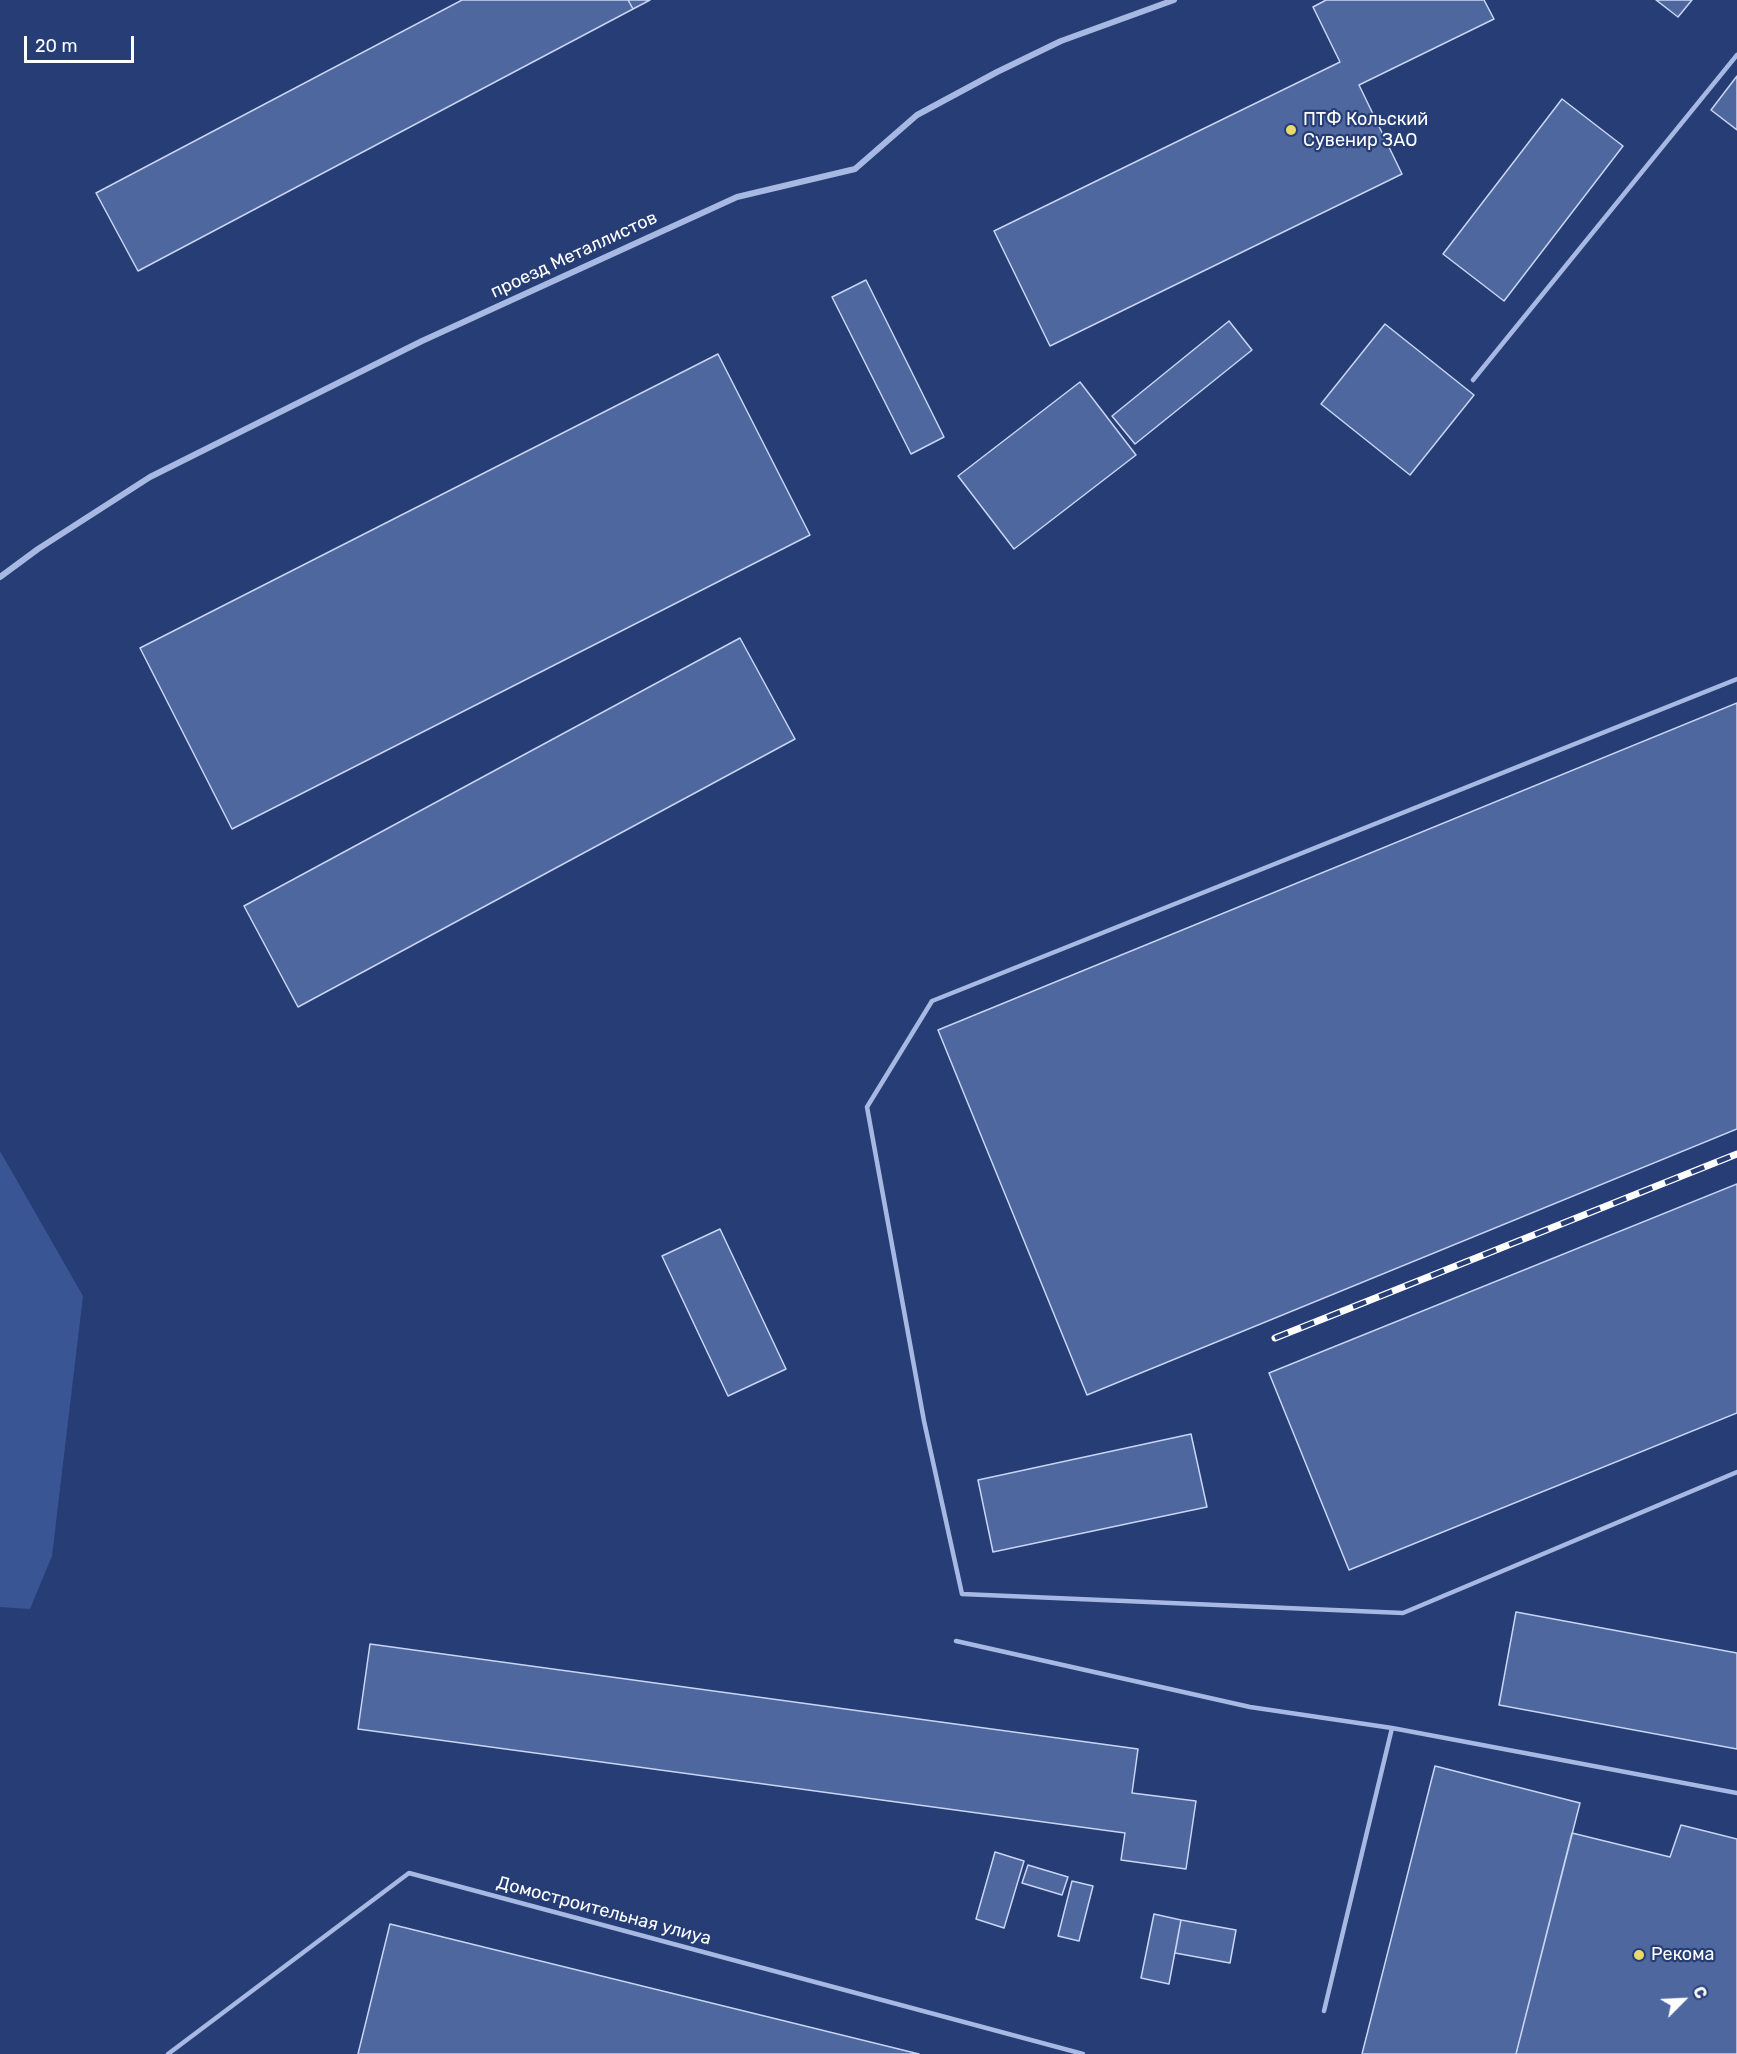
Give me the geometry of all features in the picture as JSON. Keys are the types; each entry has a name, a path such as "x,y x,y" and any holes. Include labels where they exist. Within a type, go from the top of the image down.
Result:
{"street":[{"name":"проезд Металлистов","path":"0,577 38,549 150,477 422,342 737,197 855,169 917,115 997,72 1061,41 1174,0"}],"lane":[{"path":"1473,380 1737,55"},
{"path":"1737,679 932,1001 867,1107 924,1421 962,1594 1403,1613 1737,1472"},
{"path":"956,1641 1250,1707 1392,1728 1737,1793"},
{"path":"1324,2011 1392,1728"},
{"name":"Домостроительная улиуа","path":"168,2054 409,1873 1083,2054"}],"shaded area":[{"path":"0,1151 83,1296 52,1556 30,1609 0,1607"}],"building":[{"path":"462,0 628,0 633,9 138,271 96,193"},
{"path":"628,0 650,0 633,9"},
{"name":"ПТФ Кольский Сувенир ЗАО","path":"1326,0 1484,0 1494,19 1359,85 1402,174 1050,346 994,231 1340,62 1313,7"},
{"path":"1656,0 1692,0 1678,17"},
{"path":"1737,76 1737,130 1711,110"},
{"path":"1562,99 1623,146 1504,301 1443,254"},
{"path":"866,280 944,437 911,454 832,297"},
{"path":"1229,321 1252,350 1135,444 1112,416"},
{"path":"1385,324 1474,395 1410,475 1321,404"},
{"path":"718,354 810,535 232,829 140,648"},
{"path":"1080,382 1136,455 1014,549 958,476"},
{"path":"740,638 795,739 298,1007 244,906"},
{"path":"1737,703 1737,1129 1087,1395 938,1030"},
{"path":"1737,1184 1737,1413 1349,1570 1269,1373"},
{"path":"720,1229 786,1369 728,1396 662,1256"},
{"path":"1191,1434 1207,1507 993,1552 978,1480"},
{"path":"1516,1612 1737,1653 1737,1749 1499,1705"},
{"path":"370,1644 1138,1749 1132,1793 1196,1801 1186,1869 1121,1860 1125,1833 358,1729"},
{"path":"1435,1766 1580,1803 1516,2054 1362,2054"},
{"name":"Рекома","path":"1681,1825 1737,1839 1737,2054 1516,2054 1572,1833 1670,1857"},
{"path":"995,1852 1024,1861 1004,1928 976,1919"},
{"path":"1028,1865 1068,1877 1062,1895 1022,1883"},
{"path":"1072,1881 1093,1886 1079,1941 1058,1936"},
{"path":"1154,1914 1181,1920 1169,1984 1141,1978"},
{"path":"1181,1920 1236,1930 1230,1963 1175,1953"},
{"path":"390,1924 919,2054 358,2054"}],"railway":[{"path":"1275,1338 1737,1154"}],"place":[{"name":"ПТФ Кольский Сувенир ЗАО","path":"1291,130"},
{"name":"Рекома","path":"1639,1955"}]}
